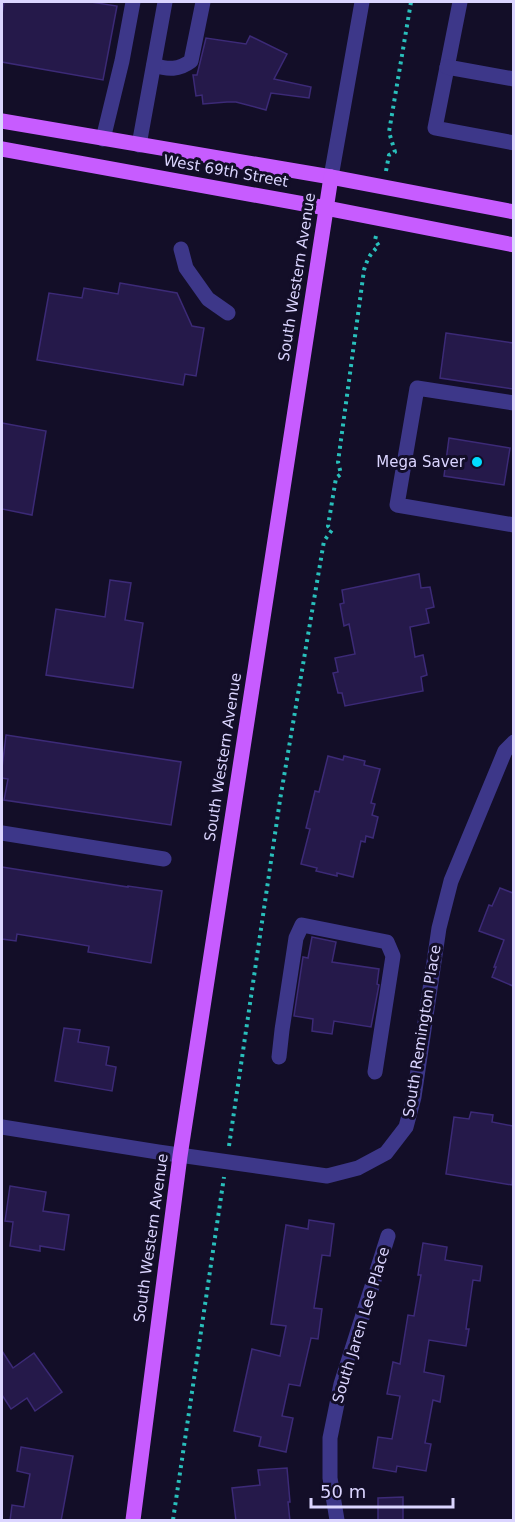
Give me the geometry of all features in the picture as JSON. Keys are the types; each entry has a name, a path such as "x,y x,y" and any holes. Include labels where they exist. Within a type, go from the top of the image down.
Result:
{"main road":[{"name":"West 69th Street","path":"2,121 330,177 513,212"},
{"name":"West 69th Street","path":"2,149 326,208 513,245"},
{"name":"South Western Avenue","path":"133,1521 180,1156 330,177"}],"street":[{"path":"104,139 133,2"},
{"path":"140,145 165,2"},
{"path":"154,65 171,69 184,66 191,61 203,2"},
{"name":"South Western Avenue","path":"330,177 362,2"},
{"path":"460,2 435,128 513,143"},
{"path":"447,67 513,79"},
{"path":"181,249 186,267 208,299 228,313"},
{"path":"513,403 417,388 397,505 513,525"},
{"name":"South Remington Place","path":"2,1127 180,1156 327,1176 358,1168 386,1153 406,1127 414,1097 439,928 452,881 505,751 513,742"},
{"path":"2,833 164,860"},
{"path":"279,1057 296,938 302,925 387,942 393,956 375,1072"},
{"name":"South Jaren Lee Place","path":"338,1521 330,1478 330,1438 340,1384 388,1236"}],"path":[{"path":"389,155 395,152 389,132 411,2"},
{"path":"280,800 324,541 332,530 328,526 336,478 340,474 338,462 364,270 373,251 380,246 375,240"}],"building":[{"path":"4,2 91,2 117,6 103,80 2,62"},
{"path":"250,36 287,54 274,79 311,87 309,98 271,93 266,110 236,102 203,104 202,95 196,96 193,75 197,75 206,38 246,44"},
{"path":"120,283 177,293 192,326 204,328 196,376 185,374 183,385 37,360 49,293 82,298 84,288 118,294"},
{"path":"446,333 513,343 513,389 440,378"},
{"path":"2,423 46,431 32,515 2,509"},
{"name":"Mega Saver","path":"449,438 510,448 504,485 444,476"},
{"path":"419,574 421,588 430,587 434,607 426,609 429,623 410,627 415,657 423,655 427,675 421,677 423,691 345,706 342,693 338,693 333,673 338,672 335,658 355,654 349,624 344,626 340,604 344,603 342,590"},
{"path":"110,580 131,583 125,620 143,623 133,688 46,675 56,609 105,617"},
{"path":"6,735 181,762 171,825 4,800 8,779 2,778"},
{"path":"328,756 343,760 344,756 365,761 364,765 380,769 371,803 375,804 372,815 378,817 373,838 366,836 365,842 361,841 353,877 316,871 317,868 301,864 310,829 306,828 315,791 319,792"},
{"path":"2,867 162,891 151,963 88,952 89,946 17,934 16,941 2,939"},
{"path":"500,888 513,893 513,986 492,977 504,940 479,931 489,905 492,906"},
{"path":"312,937 336,942 332,962 379,969 377,984 379,985 371,1027 334,1021 332,1034 312,1031 313,1019 294,1016 303,957 308,958"},
{"path":"64,1028 80,1030 78,1042 109,1047 106,1065 116,1067 112,1091 55,1081"},
{"path":"471,1112 493,1115 492,1122 513,1126 512,1185 446,1174 454,1117 469,1119"},
{"path":"10,1186 46,1192 43,1211 69,1215 64,1250 40,1246 40,1251 10,1246 13,1222 5,1221"},
{"path":"309,1220 334,1224 330,1256 322,1255 314,1308 322,1309 318,1339 311,1338 300,1386 289,1384 282,1416 293,1418 286,1452 259,1446 261,1437 234,1431 252,1349 280,1356 286,1326 271,1324 286,1225 308,1229"},
{"path":"423,1243 447,1247 445,1260 482,1266 480,1281 473,1280 466,1346 429,1340 424,1372 444,1376 440,1402 433,1400 425,1443 431,1444 426,1471 397,1466 396,1472 373,1468 378,1437 392,1439 400,1396 387,1394 393,1362 400,1364 408,1315 414,1316 421,1275 418,1275"},
{"path":"2,1351 13,1368 34,1353 62,1392 35,1411 27,1398 11,1409 2,1395"},
{"path":"21,1447 73,1456 61,1521 10,1521 12,1505 24,1507 30,1474 17,1471"},
{"path":"287,1468 290,1521 236,1521 232,1488 260,1485 258,1470"},
{"path":"403,1497 403,1521 378,1521 378,1498"}],"place":[{"name":"Mega Saver","path":"477,462"}]}
